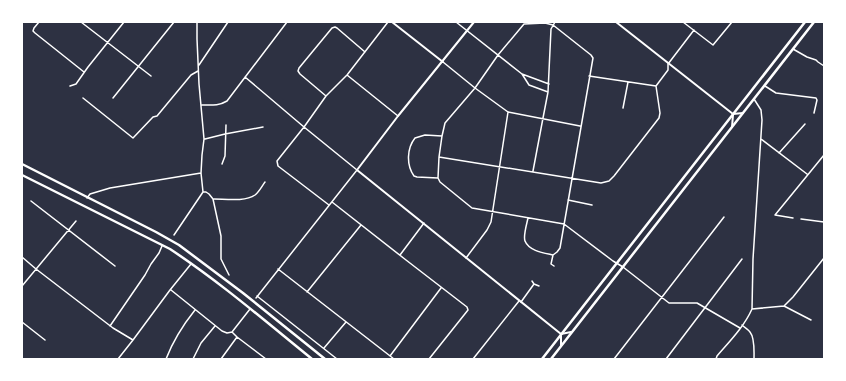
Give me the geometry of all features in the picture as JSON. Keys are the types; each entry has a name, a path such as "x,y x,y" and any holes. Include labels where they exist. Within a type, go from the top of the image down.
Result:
{"main road":[{"path":"542,359 805,22"},
{"path":"551,359 814,22"},
{"path":"22,164 156,232 183,248 243,293 325,359"},
{"path":"22,175 170,249 192,264 312,359"}],"street":[{"path":"38,22 33,31 84,72"},
{"path":"81,22 151,76"},
{"path":"70,86 76,84 124,22"},
{"path":"113,98 174,22"},
{"path":"174,235 203,192 202,155 204,139 198,70 197,22"},
{"path":"199,65 228,22"},
{"path":"202,105 214,105 227,101 287,22"},
{"path":"330,205 278,166 277,161 326,96 347,75 388,22"},
{"path":"392,22 475,88 508,112 580,126"},
{"path":"456,22 522,74 549,84"},
{"path":"337,359 257,297 398,116 474,22"},
{"path":"533,172 548,92 551,29 555,22"},
{"path":"616,22 733,114 743,113"},
{"path":"683,22 713,45 732,22"},
{"path":"554,266 551,264 553,255 560,248 564,224 568,200 571,178 592,57 553,25 545,23 524,24 498,55 475,88 445,123 439,156 438,178 440,182 472,208 564,224 669,303 697,303 740,328"},
{"path":"326,96 300,74 298,70 332,28 336,28 365,52"},
{"path":"439,156 601,183 609,181 659,118 660,113 656,86 668,70 668,64 694,30"},
{"path":"793,49 816,60 824,66"},
{"path":"83,98 133,138 153,117 157,116 191,75 198,70"},
{"path":"522,74 529,85 548,92"},
{"path":"347,75 398,116"},
{"path":"589,76 656,86"},
{"path":"245,77 304,127 561,334 572,332"},
{"path":"624,108 628,82"},
{"path":"765,86 776,93 816,98 817,100 814,112"},
{"path":"716,359 716,356 740,328 752,310 754,247 762,120 761,110 754,99"},
{"path":"466,258 489,226 508,112"},
{"path":"732,128 733,114"},
{"path":"779,153 805,124"},
{"path":"222,164 225,156 226,125"},
{"path":"204,139 264,127"},
{"path":"438,178 414,176 410,168 409,152 410,145 415,138 425,135 442,136"},
{"path":"761,139 808,174"},
{"path":"793,218 775,216 824,155"},
{"path":"87,198 90,194 110,188 202,173"},
{"path":"203,192 206,192 214,198 248,198 255,195 265,182"},
{"path":"214,198 221,236 221,259 230,275"},
{"path":"568,200 592,205"},
{"path":"30,201 115,266"},
{"path":"332,202 467,307 468,310 429,359"},
{"path":"614,359 724,217"},
{"path":"528,218 524,236 525,241 538,252 553,255"},
{"path":"801,219 824,222"},
{"path":"22,286 76,221"},
{"path":"400,255 424,223"},
{"path":"307,292 361,224"},
{"path":"110,326 159,253 162,244"},
{"path":"22,257 110,326 133,340"},
{"path":"784,306 824,258"},
{"path":"666,359 742,259"},
{"path":"118,359 170,290 192,264"},
{"path":"278,269 394,359"},
{"path":"532,281 534,284 539,286"},
{"path":"473,359 534,284"},
{"path":"390,356 441,288"},
{"path":"170,290 215,326 227,333 232,332 250,309"},
{"path":"752,310 784,306 811,320"},
{"path":"166,359 180,330 195,310"},
{"path":"22,322 45,340"},
{"path":"324,349 346,322"},
{"path":"742,325 752,335 754,359"},
{"path":"193,359 201,343 215,326"},
{"path":"232,332 266,359"},
{"path":"561,334 561,346"},
{"path":"221,359 237,337"}]}
